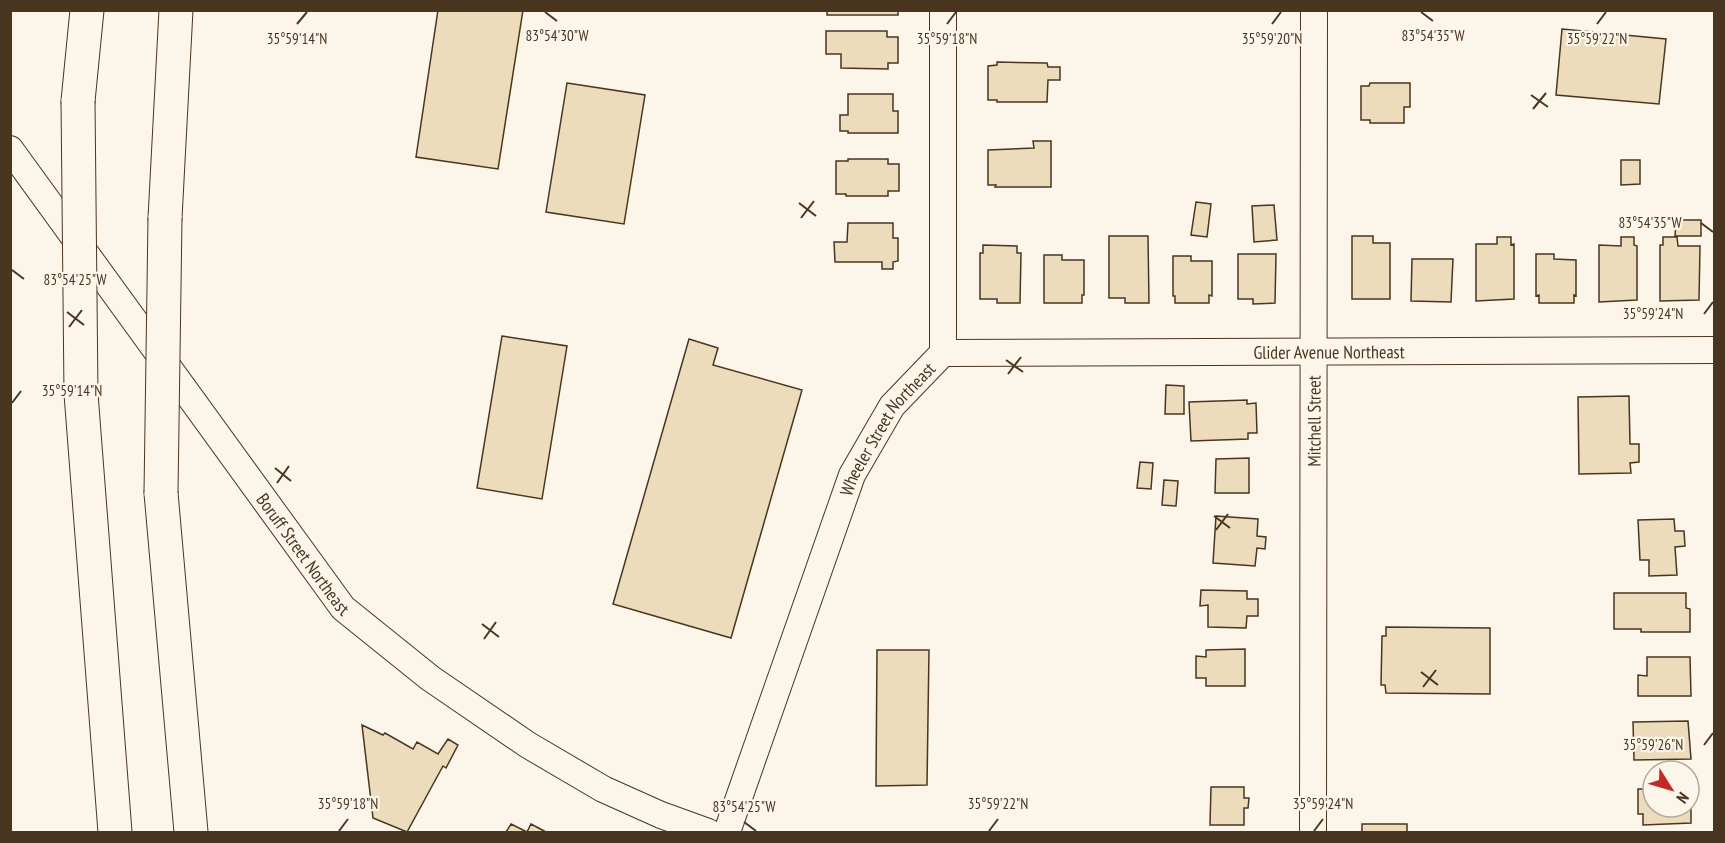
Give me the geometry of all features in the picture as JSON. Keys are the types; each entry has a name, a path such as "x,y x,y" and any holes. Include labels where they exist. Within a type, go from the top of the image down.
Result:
{"highway":[{"path":"87,10 78,101 81,394 115,832"},
{"path":"176,10 165,218 161,493 191,832"}],"street":[{"name":"Wheeler Street Northeast","path":"727,832 852,475 892,406 943,353 944,10"},
{"name":"Mitchell Street","path":"1313,832 1314,10"},
{"name":"Boruff Street Northeast","path":"10,149 343,608 430,678 528,745 603,789 661,815 708,832"},
{"name":"Glider Avenue Northeast","path":"943,353 1714,350"}],"building":[{"path":"438,10 523,10 498,169 416,157"},
{"path":"827,10 898,10 898,15 827,15"},
{"path":"1562,29 1666,39 1659,104 1556,95"},
{"path":"826,31 887,31 887,37 898,37 898,63 888,63 888,69 841,68 841,54 826,54"},
{"path":"997,62 1047,63 1048,67 1060,67 1060,80 1048,80 1047,102 988,100 988,66 997,65"},
{"path":"567,83 645,95 624,224 546,212"},
{"path":"1370,83 1410,83 1410,107 1404,107 1404,123 1370,123 1370,120 1361,120 1361,86 1369,86"},
{"path":"848,94 893,94 893,111 898,111 898,133 840,131 840,115 848,115"},
{"path":"1033,141 1051,141 1051,187 988,185 988,150 1034,148"},
{"path":"848,159 888,159 888,164 899,164 899,191 888,191 888,196 836,194 836,161 848,161"},
{"path":"1621,160 1640,160 1640,184 1621,185"},
{"path":"1196,202 1211,204 1207,237 1191,235"},
{"path":"1274,205 1277,240 1254,242 1252,206"},
{"path":"1676,220 1701,220 1701,236 1675,236"},
{"path":"848,223 893,223 893,238 898,238 898,261 893,262 893,269 882,269 882,262 835,262 834,242 847,242"},
{"path":"1109,236 1148,236 1149,303 1125,303 1125,298 1109,298"},
{"path":"1352,236 1373,236 1373,243 1390,243 1390,299 1352,299"},
{"path":"1497,237 1511,237 1511,245 1514,244 1514,299 1476,301 1476,244 1497,244"},
{"path":"1621,237 1634,237 1634,245 1637,246 1637,300 1599,302 1599,245 1621,246"},
{"path":"1663,237 1677,237 1678,246 1700,246 1699,300 1660,301 1660,245 1663,245"},
{"path":"983,245 1017,246 1017,253 1021,253 1020,303 997,303 997,299 980,299 980,253 983,253"},
{"path":"1238,254 1276,254 1275,303 1253,304 1253,299 1238,299"},
{"path":"1536,254 1554,254 1554,259 1576,260 1574,303 1539,303 1539,295 1536,296"},
{"path":"1044,255 1062,255 1062,260 1084,260 1082,303 1044,303"},
{"path":"1173,256 1191,256 1191,261 1212,261 1212,296 1209,295 1209,303 1175,303"},
{"path":"1412,259 1453,259 1451,302 1411,301"},
{"path":"502,336 567,346 542,499 477,488"},
{"path":"689,339 718,348 713,365 802,390 731,638 613,604"},
{"path":"1166,385 1184,386 1184,414 1165,414"},
{"path":"1629,396 1630,444 1639,444 1639,462 1630,463 1631,473 1579,474 1578,397"},
{"path":"1247,400 1247,404 1256,403 1257,433 1248,433 1248,439 1191,441 1189,402"},
{"path":"1249,458 1249,493 1215,493 1216,459"},
{"path":"1140,462 1153,463 1151,489 1137,488"},
{"path":"1164,480 1178,481 1176,506 1162,505"},
{"path":"1216,516 1258,519 1257,536 1266,537 1265,549 1257,548 1255,566 1213,563"},
{"path":"1674,519 1675,531 1684,531 1685,546 1675,547 1677,575 1649,576 1649,560 1640,560 1638,520"},
{"path":"1201,590 1247,591 1247,599 1258,599 1258,616 1247,616 1246,628 1208,627 1208,605 1200,606"},
{"path":"1614,593 1686,593 1686,608 1690,609 1690,632 1641,632 1641,629 1614,629"},
{"path":"1386,627 1490,628 1490,694 1386,693 1385,685 1381,685 1382,636 1386,636"},
{"path":"1245,649 1245,686 1206,686 1206,678 1196,678 1196,656 1206,657 1206,650"},
{"path":"877,650 929,650 927,785 876,786"},
{"path":"1647,657 1690,657 1691,696 1638,696 1638,675 1647,676"},
{"path":"1688,721 1691,759 1634,760 1633,722"},
{"path":"362,725 383,735 385,733 413,749 417,742 438,754 448,739 458,745 446,768 443,766 407,832 373,818"},
{"path":"1211,787 1244,787 1244,798 1249,798 1248,808 1244,808 1244,825 1210,825"},
{"path":"1638,789 1641,789 1641,814 1638,814"},
{"path":"1643,819 1691,819 1691,823 1643,825"},
{"path":"511,824 527,832 506,832"},
{"path":"531,824 546,832 527,832"},
{"path":"1362,824 1407,824 1407,832 1362,832"}]}
